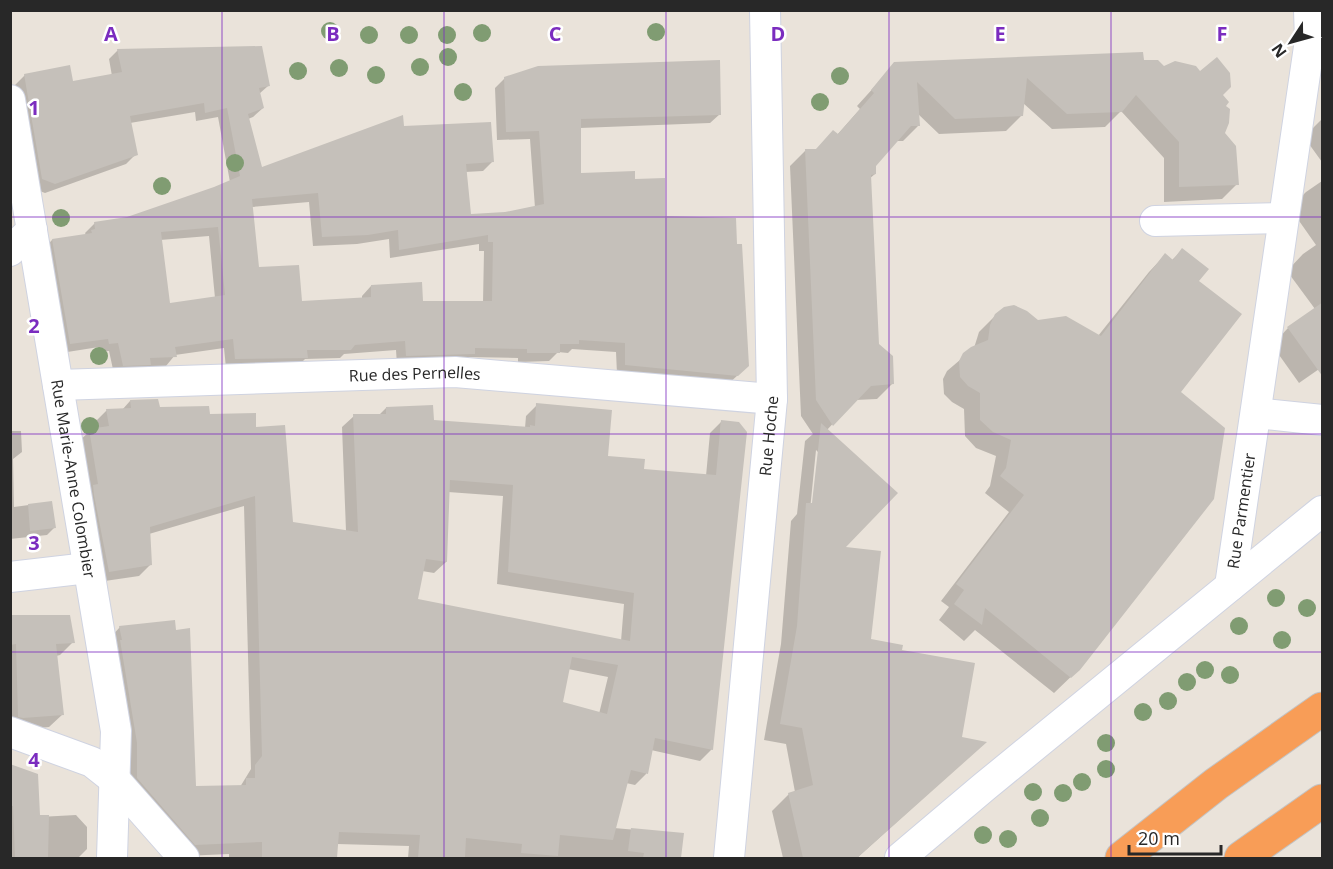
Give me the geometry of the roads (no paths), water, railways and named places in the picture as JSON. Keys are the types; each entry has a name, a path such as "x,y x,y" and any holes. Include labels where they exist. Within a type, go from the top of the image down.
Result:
{"highway":[{"path":"1122,858 1216,784 1323,709"},
{"path":"1241,858 1323,801"}],"street":[{"name":"Rue Hoche","path":"729,858 772,399 765,10"},
{"name":"Rue Parmentier","path":"900,858 1230,586 1310,40 1309,10"},
{"name":"Rue Marie-Anne Colombier","path":"10,100 116,731 112,858"},
{"path":"1155,221 1283,218"},
{"path":"10,251 32,230"},
{"name":"Rue des Pernelles","path":"58,385 455,372 772,399"},
{"path":"1256,412 1323,420"},
{"path":"1230,586 1323,511"},
{"path":"10,577 88,568"},
{"path":"10,732 92,762 116,781 184,858"}]}
